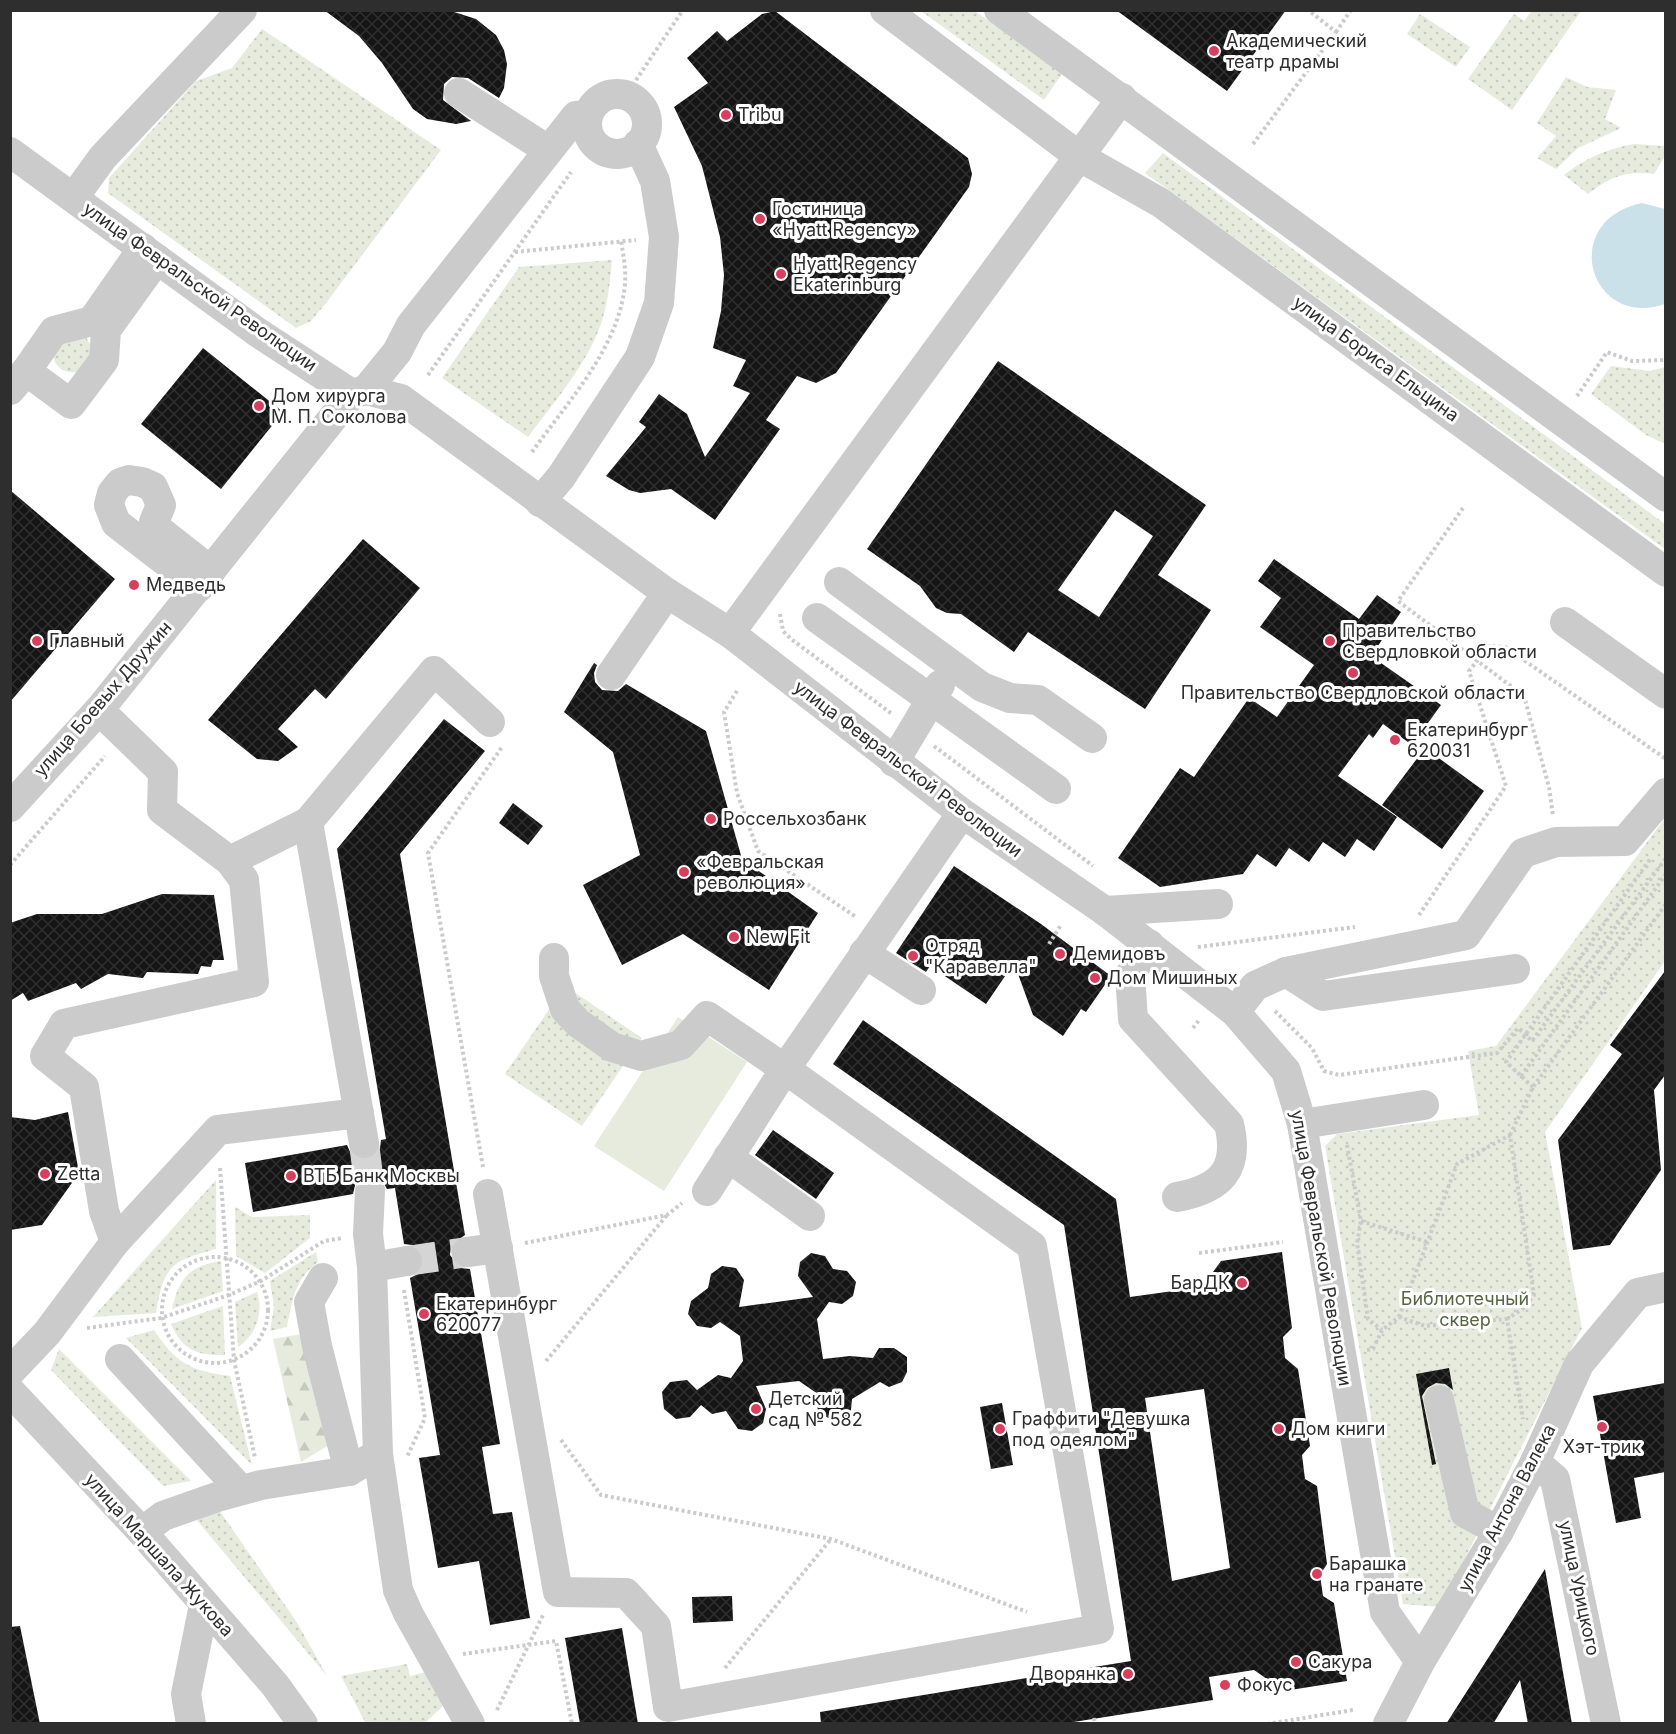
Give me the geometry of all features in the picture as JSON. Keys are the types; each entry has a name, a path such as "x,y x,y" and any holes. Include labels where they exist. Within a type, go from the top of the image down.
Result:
{"street":[{"path":"74,197 103,157 242,10"},
{"name":"улица Бориса Ельцина","path":"885,10 1080,157 1161,203 1665,572"},
{"path":"999,10 1665,497"},
{"path":"459,93 548,150"},
{"path":"616,94 626,95 634,99 645,114 645,132 638,144 626,152 617,154 608,152 590,128 599,100 616,94"},
{"path":"730,633 1122,98"},
{"name":"улица Боевых Дружин","path":"14,794 99,710 359,392 397,352 411,325 576,116 590,128"},
{"path":"540,502 561,477 640,357 659,303 664,237 655,181 638,144"},
{"name":"улица Февральской Революции","path":"10,152 257,332 359,392 401,399 540,502 667,592 730,633 894,762 962,813 1105,911 1235,1012 1286,1071 1302,1124 1385,1612 1420,1662"},
{"path":"150,253 105,330 104,360 71,404 18,381 54,331 92,321 150,253"},
{"path":"839,582 982,687 1010,698 1038,700 1092,738"},
{"path":"611,675 667,592"},
{"path":"817,618 931,702 1056,789"},
{"path":"1565,622 1665,694"},
{"path":"894,762 951,666"},
{"path":"230,861 308,822 434,671 490,722"},
{"path":"99,710 163,772 162,810 230,861 244,880 254,982 64,1024 45,1056 84,1087 104,1211 115,1242"},
{"path":"1235,1012 1255,986 1286,972 1466,935 1523,853 1556,842 1625,841 1665,793"},
{"path":"694,1197 728,1157 865,939 962,813"},
{"path":"308,822 364,1143"},
{"path":"1105,911 1218,904"},
{"path":"865,939 921,990"},
{"path":"1149,944 1130,975 1133,1019 1229,1124 1234,1144 1233,1160 1213,1186 1195,1194 1177,1197"},
{"path":"488,1194 558,1592 626,1593 656,1626 668,1707 698,1714 1099,1629 1032,1245 707,1016 681,1045 641,1056 612,1047 578,1023 565,1009 554,976 554,958"},
{"path":"1286,972 1323,996 1515,969"},
{"path":"1302,1124 1424,1105"},
{"path":"10,1372 47,1334 115,1242 218,1130 359,1113"},
{"path":"728,1157 810,1216"},
{"path":"370,1191 368,1234 393,1264 391,1459 398,1590 408,1613 470,1724"},
{"path":"468,1252 498,1248"},
{"path":"323,1278 309,1302 317,1346 349,1471"},
{"name":"улица Антона Валека","path":"1388,1724 1420,1662 1499,1531 1535,1462 1579,1364 1638,1293 1665,1287"},
{"path":"120,1359 251,1487"},
{"name":"улица Маршала Жукова","path":"10,1391 142,1532 275,1685 303,1724"},
{"path":"1439,1400 1465,1513 1499,1531"},
{"path":"142,1532 163,1516 251,1487 349,1471 391,1459"},
{"name":"улица Урицкого","path":"1535,1462 1555,1479 1606,1724"},
{"path":"191,1724 186,1694 204,1605"}],"path":[{"path":"626,95 683,10"},
{"path":"1308,10 1336,32"},
{"path":"1252,144 1351,10"},
{"path":"428,375 514,253 590,128"},
{"path":"514,253 664,237"},
{"path":"532,452 599,358 613,328 624,293 626,265 621,241"},
{"path":"1577,396 1606,352 1632,361 1665,360"},
{"path":"1463,508 1398,601 1524,696 1549,788"},
{"path":"1417,919 1506,786 1469,671 1489,646 1506,647 1665,759"},
{"path":"737,691 724,712 737,793 758,851 865,939"},
{"path":"488,1194 428,853 509,736 490,722"},
{"path":"10,865 124,735"},
{"path":"1533,1087 1506,1062 1652,856"},
{"path":"1265,1007 1274,1011 1312,1048 1324,1071 1339,1075 1497,1053 1518,1028 1532,1041 1665,858"},
{"path":"1521,1076 1665,874"},
{"path":"1399,1317 1425,1326 1507,1319 1524,1308 1534,1295 1510,1136 1533,1087 1665,904"},
{"path":"1049,944 1061,925"},
{"path":"1198,947 1359,926"},
{"path":"218,1130 225,1257 234,1360 251,1487"},
{"path":"1358,1352 1373,1349 1382,1330 1399,1317 1456,1164 1510,1136"},
{"path":"1346,1144 1361,1221 1357,1243 1368,1319 1382,1330"},
{"path":"522,1389 667,1215 694,1197"},
{"path":"498,1248 667,1215"},
{"path":"1361,1221 1427,1242"},
{"path":"1199,1253 1283,1242"},
{"path":"206,1257 225,1257 244,1264 261,1281 268,1302 267,1322 257,1343 234,1360 205,1363 188,1357 168,1338 161,1318 164,1289 181,1267 206,1257"},
{"path":"391,1459 425,1418 393,1264"},
{"path":"47,1334 161,1318 229,1295 261,1281"},
{"path":"1507,1319 1523,1423"},
{"path":"555,1433 601,1495 831,1539 1038,1616"},
{"path":"698,1714 831,1539"},
{"path":"497,1710 558,1592"},
{"path":"460,1654 556,1641 572,1724"},
{"path":"1267,1724 1353,1710"}],"green space":[{"path":"921,11 975,11 1062,74 1044,100"},
{"path":"1532,11 1581,11 1512,110 1468,79 1514,14 1524,21"},
{"path":"1420,14 1470,47 1456,67 1407,34"},
{"path":"262,29 441,150 326,303 311,321 296,328 108,193 109,178 196,81 232,68"},
{"path":"1566,77 1587,87 1616,90 1605,119 1621,128 1578,148 1556,169 1537,158 1556,136 1537,123"},
{"path":"1634,144 1665,146 1665,156 1654,174 1635,173 1619,176 1603,183 1588,194 1564,175 1597,155"},
{"path":"1163,153 1665,524 1665,549 1145,173"},
{"path":"612,260 605,308 595,339 569,383 528,437 442,378 519,267"},
{"path":"86,337 93,349 81,371 69,372 60,368 54,359 53,347"},
{"path":"1611,366 1650,371 1665,367 1665,444 1646,435 1591,394"},
{"name":"Библиотечный сквер","path":"1665,818 1665,961 1545,1132 1582,1328 1440,1607 1403,1604 1325,1146 1337,1134 1479,1115 1468,1051 1496,1046"},
{"path":"565,986 642,1038 582,1126 505,1074"},
{"path":"678,1017 747,1062 664,1191 594,1146"},
{"path":"216,1180 216,1249 189,1257 172,1267 162,1284 156,1313 93,1317"},
{"path":"235,1207 252,1217 310,1215 310,1238 265,1273 236,1256"},
{"path":"316,1252 318,1262 299,1283 287,1327 270,1331 274,1307 270,1281"},
{"path":"221,1261 223,1291 172,1309 178,1289 187,1275 201,1266"},
{"path":"257,1292 260,1308 257,1323 250,1336 238,1347 235,1302"},
{"path":"223,1306 225,1355 192,1350 175,1333 171,1324"},
{"path":"154,1330 177,1358 185,1363 204,1371 230,1376 252,1465 126,1338"},
{"path":"302,1334 334,1442 301,1462 273,1339"},
{"path":"59,1349 191,1481 163,1486 51,1370"},
{"path":"217,1507 296,1621 327,1676 196,1519"},
{"path":"407,1664 410,1676 430,1671 445,1704 425,1723 365,1722 341,1676"}],"water":[{"path":"1642,203 1665,209 1665,304 1639,308 1618,302 1602,288 1594,270 1592,250 1599,230 1616,214"}],"building":[{"path":"324,10 448,10 476,19 496,35 504,50 507,64 504,88 499,98 468,78 452,77 444,84 443,100 471,121 456,124 427,119 413,109 382,63 359,36"},
{"name":"Академический театр драмы","path":"1116,10 1286,10 1227,91"},
{"path":"775,11 968,158 972,174 969,187 836,373 816,383 797,376 766,420 780,429 715,520 671,489 640,493 629,490 606,476 646,427 639,422 659,394 687,414 705,457 750,393 733,386 746,360 713,348 721,311 724,275 720,237 702,166 674,107 708,83 687,58 717,31 727,41 762,14"},
{"path":"203,348 283,412 221,489 141,424"},
{"path":"998,361 1206,505 1158,575 1211,610 1145,709 1028,632 1014,652 961,614 947,613 936,608 920,586 867,549","holes":["1115,510 1153,536 1099,617 1058,590"]},
{"name":"Главный","path":"10,490 115,579 10,702"},
{"path":"363,539 420,588 326,699 315,689 278,729 298,747 278,761 257,759 208,720"},
{"path":"1274,559 1359,619 1377,595 1401,612 1371,656 1441,705 1412,745 1383,724 1373,738 1369,734 1338,776 1397,817 1374,851 1357,839 1345,857 1323,842 1309,862 1289,848 1276,867 1257,854 1243,874 1160,887 1118,858 1180,768 1194,777 1249,698 1277,717 1314,665 1260,627 1281,598 1258,581"},
{"name":"«Февральская революция»","path":"594,663 597,665 594,673 595,682 602,690 618,691 626,684 706,731 742,859 818,913 769,990 683,934 622,965 583,885 640,855 613,752 564,712"},
{"path":"444,719 485,751 400,854 465,1235 451,1245 450,1255 460,1268 470,1269 500,1444 482,1447 493,1514 512,1512 530,1618 490,1625 479,1561 438,1568 419,1458 440,1455 410,1278 418,1274 424,1259 420,1250 412,1245 404,1244 395,1188 387,1189 380,1177 370,1174 356,1181 353,1194 253,1212 245,1163 347,1145 351,1154 366,1160 375,1156 380,1148 381,1140 386,1139 337,849"},
{"path":"1425,748 1484,791 1442,849 1382,805"},
{"path":"513,803 543,826 528,845 499,823"},
{"path":"954,866 1041,924 1111,976 1086,1012 1081,1009 1063,1036 1033,1015 1014,963 986,1004 930,966 926,972 896,953"},
{"path":"162,894 214,895 224,960 213,960 211,967 201,966 198,974 147,972 143,978 108,974 81,989 76,983 28,1001 23,993 10,1001 10,923 37,914 102,914"},
{"path":"1665,971 1665,1075 1654,1090 1661,1170 1610,1245 1573,1250 1558,1140 1622,1054 1610,1045"},
{"path":"863,1020 1116,1199 1130,1297 1202,1287 1221,1261 1282,1252 1292,1328 1283,1337 1285,1358 1298,1369 1310,1446 1302,1455 1305,1479 1317,1486 1327,1564 1320,1575 1323,1596 1334,1603 1347,1681 1284,1691 1254,1670 1209,1677 1213,1700 1061,1724 821,1724 820,1712 1131,1661 1064,1225 833,1064","holes":["1204,1389 1230,1568 1172,1581 1145,1398"]},
{"path":"68,1112 79,1173 42,1225 10,1230 10,1117 35,1120"},
{"path":"773,1130 834,1173 816,1199 755,1155"},
{"path":"811,1253 825,1256 833,1269 847,1271 856,1282 853,1296 842,1304 829,1302 817,1319 823,1359 850,1356 873,1358 879,1348 894,1348 907,1357 907,1372 902,1382 889,1387 880,1382 852,1399 851,1410 844,1419 831,1420 818,1411 815,1392 799,1381 756,1386 766,1409 763,1423 752,1431 738,1429 726,1411 712,1414 701,1405 690,1417 676,1419 664,1409 662,1392 670,1382 687,1380 697,1390 718,1375 731,1378 743,1361 740,1336 720,1322 711,1328 697,1326 688,1314 691,1301 708,1288 711,1274 722,1266 736,1268 744,1280 739,1307 813,1297 798,1276 800,1262"},
{"path":"1449,1368 1453,1390 1445,1384 1436,1383 1427,1388 1422,1396 1436,1464 1432,1465 1416,1374"},
{"path":"1665,1383 1665,1472 1634,1478 1641,1518 1616,1523 1593,1396"},
{"path":"1002,1403 1013,1465 991,1469 980,1407"},
{"path":"1545,1569 1572,1724 1528,1724 1520,1680 1493,1724 1446,1724"},
{"path":"732,1596 733,1621 693,1623 692,1597"},
{"path":"20,1626 40,1724 10,1724 10,1627"},
{"path":"622,1628 638,1724 580,1724 565,1638"}],"tunnel":[{"path":"364,1143 370,1191"},
{"path":"407,1261 467,1252"}],"place":[{"name":"Академический театр драмы","path":"1214,51"},
{"name":"Tribu","path":"726,115"},
{"name":"Гостиница «Hyatt Regency»","path":"760,219"},
{"name":"Hyatt Regency Ekaterinburg","path":"781,274"},
{"name":"Дом хирурга М. П. Соколова","path":"259,406"},
{"name":"Медведь","path":"134,585"},
{"name":"Главный","path":"37,641"},
{"name":"Правительство Свердловкой области","path":"1330,641"},
{"name":"Правительство Свердловской области","path":"1353,673"},
{"name":"Екатеринбург 620031","path":"1395,740"},
{"name":"Россельхозбанк","path":"711,819"},
{"name":"«Февральская революция»","path":"684,872"},
{"name":"New Fit","path":"734,937"},
{"name":"Демидовъ","path":"1060,954"},
{"name":"Отряд \"Каравелла\"","path":"913,956"},
{"name":"Дом Мишиных","path":"1095,978"},
{"name":"Zetta","path":"45,1174"},
{"name":"ВТБ Банк Москвы","path":"291,1176"},
{"name":"БарДК","path":"1242,1283"},
{"name":"Екатеринбург 620077","path":"424,1314"},
{"name":"Детский сад № 582","path":"756,1409"},
{"name":"Хэт-трик","path":"1602,1427"},
{"name":"Граффити \"Девушка под одеялом\"","path":"1000,1429"},
{"name":"Дом книги","path":"1279,1429"},
{"name":"Барашка на гранате","path":"1317,1574"},
{"name":"Сакура","path":"1296,1662"},
{"name":"Дворянка","path":"1128,1674"},
{"name":"Фокус","path":"1225,1685"}]}
